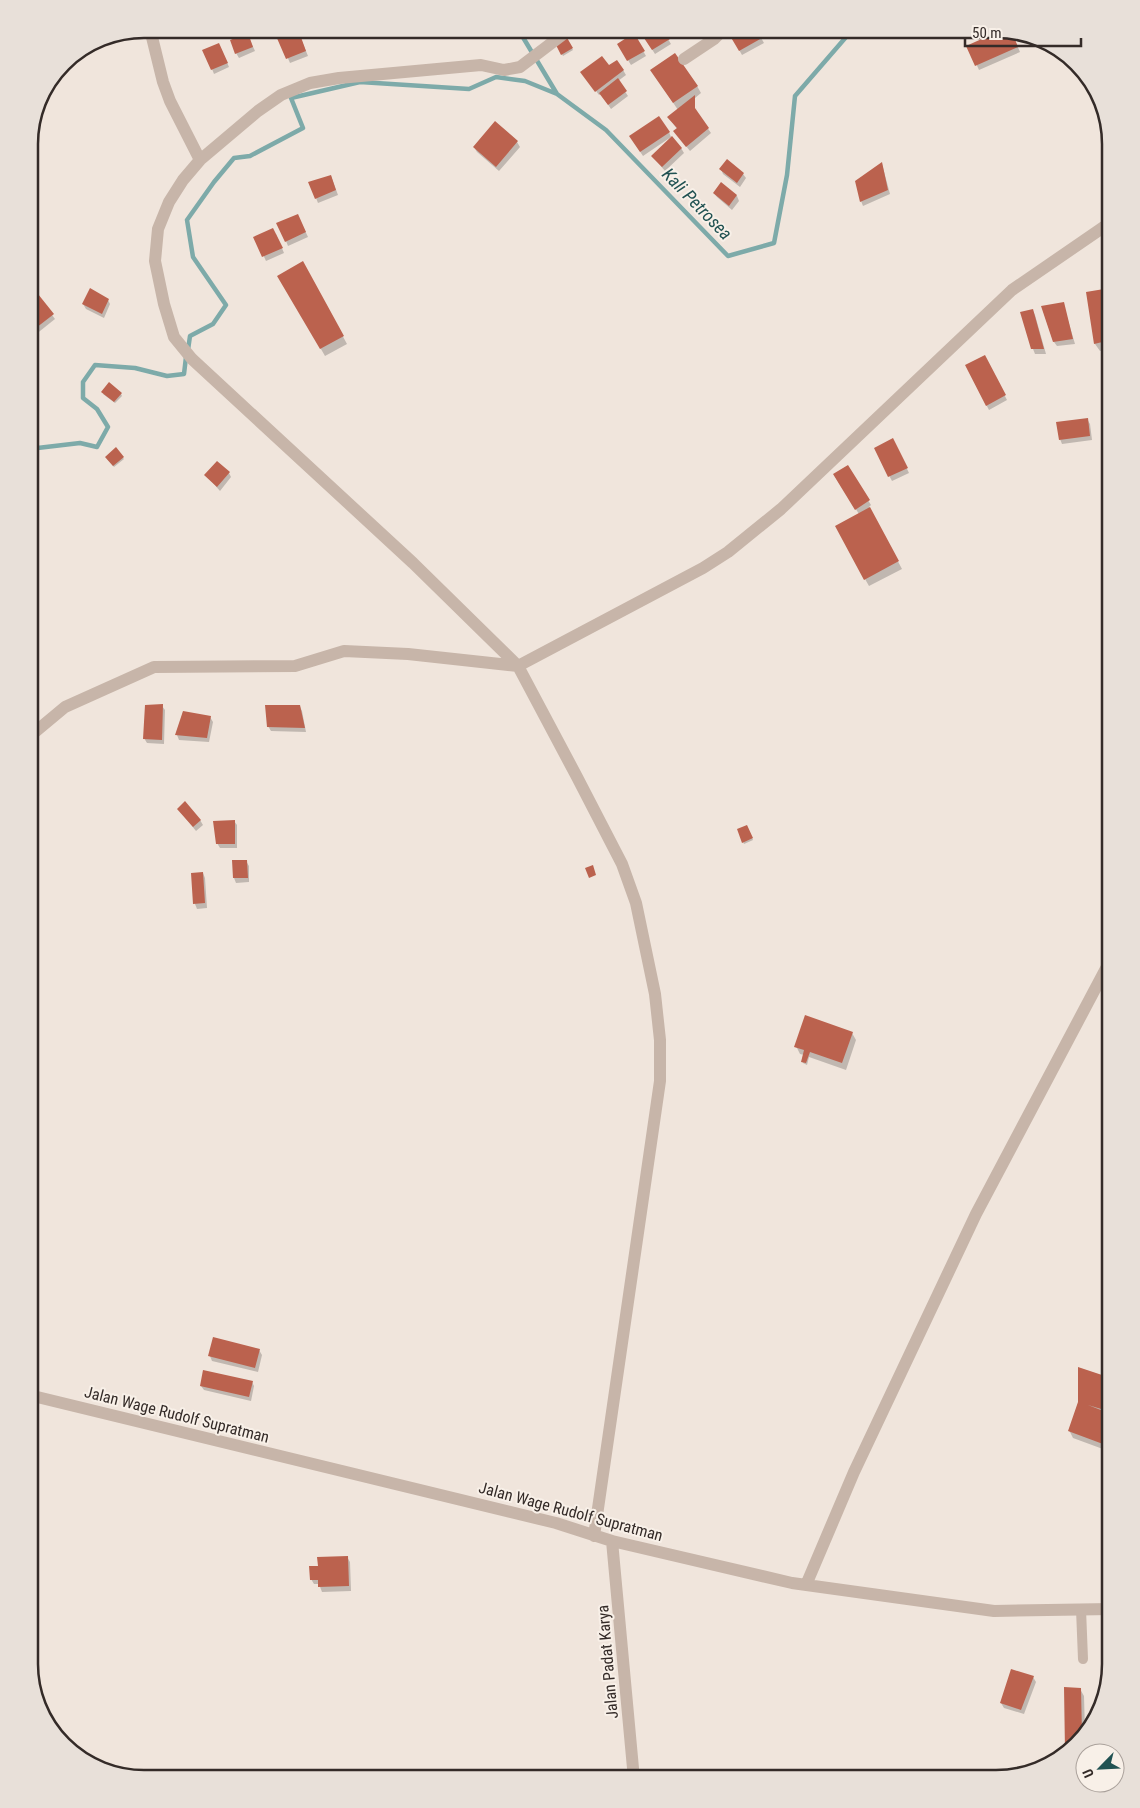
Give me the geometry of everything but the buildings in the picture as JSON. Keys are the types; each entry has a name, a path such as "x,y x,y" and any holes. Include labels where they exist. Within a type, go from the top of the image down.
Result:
{"street":[{"path":"152,38 167,95 200,160"},
{"path":"558,38 520,67 504,70 480,65 339,78 310,83 281,95 258,111 200,160 183,180 169,202 158,228 155,261 164,304 174,337 192,359 413,562 518,666 578,776 622,864 636,903 655,994 660,1040 660,1081 594,1536"},
{"path":"684,59 715,38"},
{"path":"38,730 65,707 154,667 295,666 344,651 408,654 518,666 703,568 728,552 781,510 1012,290 1102,228"},
{"path":"806,1585 854,1472 976,1214 1102,973"},
{"name":"Jalan Wage Rudolf Supratman","path":"38,1397 556,1523 612,1541 806,1585 994,1612 1102,1609"},
{"name":"Jalan Padat Karya","path":"612,1541 633,1770"}],"lane":[{"path":"1081,1609 1083,1659"}],"waterway":[{"name":"Kali Petrosea","path":"523,38 557,94 606,130 728,256 774,243 787,175 795,96 845,38"},
{"path":"188,350 190,336 213,324 226,305 193,257 187,220 234,158 250,156 303,128 291,98 360,82 469,89 496,77 525,81 557,94"},
{"path":"38,448 80,443 97,447 108,427 97,409 83,398 83,382 95,365 135,368 167,376 184,374 186,357"}]}
